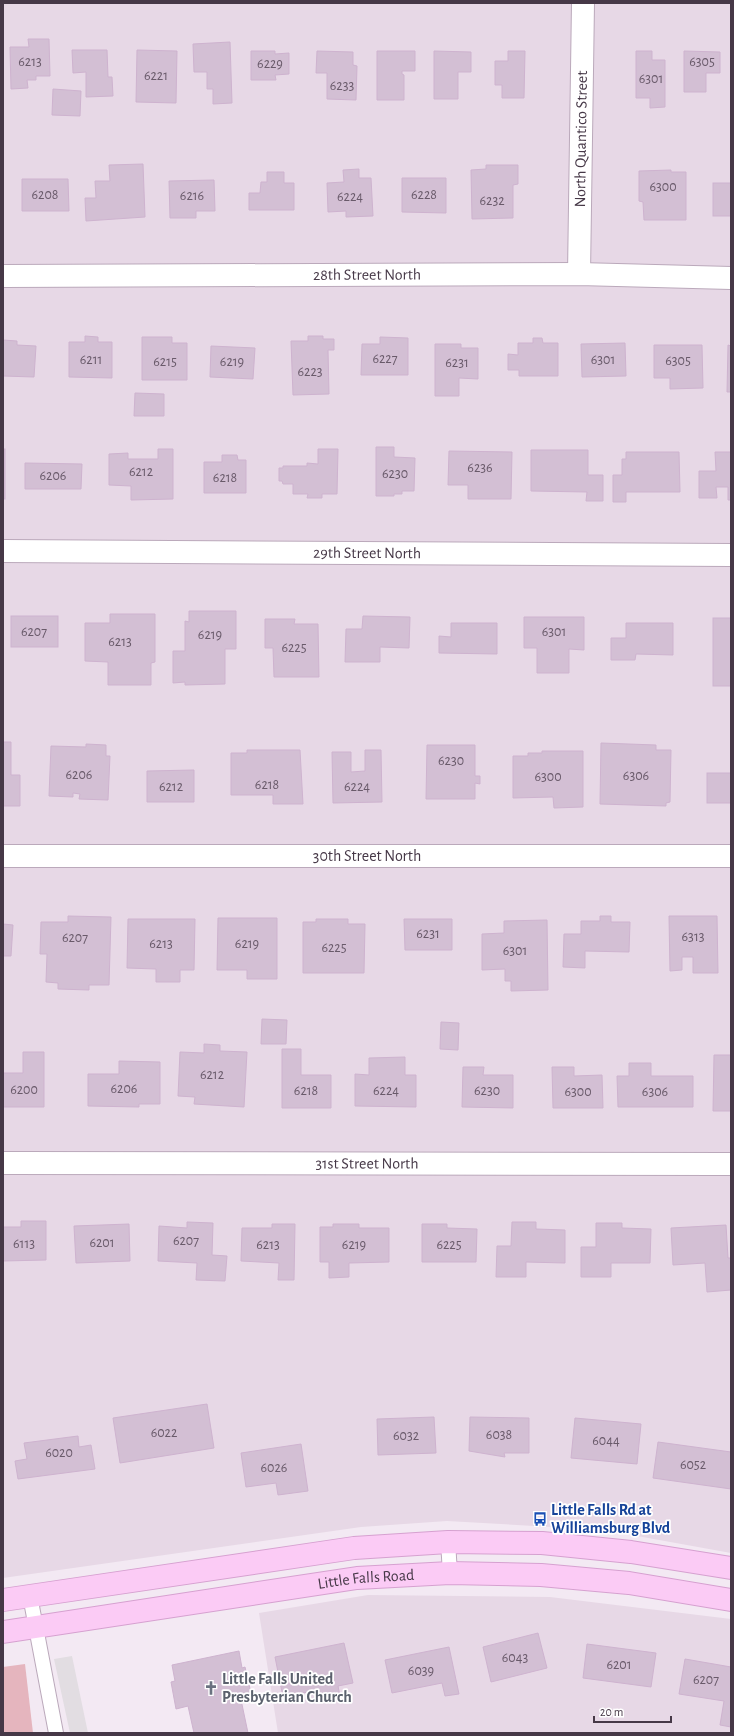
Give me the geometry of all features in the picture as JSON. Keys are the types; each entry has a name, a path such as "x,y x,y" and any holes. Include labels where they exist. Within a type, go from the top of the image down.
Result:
{"street":[{"name":"North Quantico Street","path":"579,274 583,3"},
{"name":"28th Street North","path":"3,276 579,274 731,278"},
{"name":"29th Street North","path":"3,551 731,555"},
{"name":"30th Street North","path":"3,856 731,856"},
{"name":"31st Street North","path":"3,1163 731,1164"},
{"name":"Little Falls Road","path":"3,1600 354,1548 448,1542 542,1544 631,1552 731,1568"},
{"name":"Little Falls Road","path":"3,1632 357,1578 450,1573 541,1576 629,1583 731,1600"}],"lane":[{"path":"448,1542 450,1573"},
{"path":"30,1596 56,1733"}],"shaded area":[{"path":"3,3 731,3 731,1553 604,1530 447,1521 361,1527 3,1578"},
{"path":"368,1595 550,1597 731,1619 731,1733 278,1733 259,1613"},
{"path":"72,1656 88,1733 70,1733 54,1659"},
{"path":"25,1664 33,1733 3,1733 3,1667"}],"building":[{"path":"28,39 49,39 50,76 36,76 36,80 27,80 28,88 11,89 10,47 29,47"},
{"path":"230,42 232,103 213,104 213,89 207,89 207,72 194,72 193,44"},
{"path":"72,50 107,50 108,77 112,77 113,96 86,97 86,72 73,73"},
{"path":"137,50 177,51 176,103 136,102"},
{"path":"251,51 275,51 275,54 289,53 289,74 275,75 276,80 251,80"},
{"path":"317,51 353,52 353,65 357,66 356,100 327,99 327,73 316,73"},
{"path":"377,51 415,51 415,71 402,71 402,74 404,75 404,100 377,100"},
{"path":"434,51 471,52 471,72 458,72 458,99 434,99"},
{"path":"508,51 525,51 524,98 502,98 502,85 495,85 495,61 508,61"},
{"path":"636,51 652,51 652,60 665,60 665,107 650,108 650,98 636,98"},
{"path":"684,51 720,52 720,73 706,73 706,92 684,92"},
{"path":"53,89 81,91 80,116 52,115"},
{"path":"143,164 145,217 86,221 85,198 96,198 95,181 110,181 109,165"},
{"path":"486,165 518,165 518,184 513,185 513,218 472,219 471,170 486,169"},
{"path":"359,169 359,178 371,178 373,216 346,217 346,211 328,212 327,183 344,182 343,170"},
{"path":"671,170 671,172 686,172 686,220 644,220 643,202 639,201 639,171"},
{"path":"267,172 284,172 284,183 294,183 294,210 249,210 249,193 260,193 261,182 267,182"},
{"path":"402,178 446,178 446,213 402,212"},
{"path":"22,179 68,179 69,211 22,211"},
{"path":"214,180 215,211 196,211 196,218 170,218 169,181"},
{"path":"713,183 731,183 731,216 713,216"},
{"path":"85,336 98,337 98,342 112,342 112,378 69,377 69,342 85,342"},
{"path":"308,336 323,336 323,339 334,339 334,350 328,350 329,394 293,395 291,341 308,341"},
{"path":"142,337 172,337 172,343 187,343 187,380 142,380"},
{"path":"380,337 408,338 408,375 361,375 362,344 380,344"},
{"path":"533,338 542,338 543,343 558,343 558,376 519,376 519,370 508,370 508,354 518,355 518,343 533,343"},
{"path":"3,340 17,341 17,345 36,346 34,377 3,376"},
{"path":"625,343 626,376 582,377 581,344"},
{"path":"435,344 461,344 461,348 478,348 478,379 459,378 459,396 435,396"},
{"path":"654,345 702,345 703,388 670,389 670,378 654,378"},
{"path":"728,345 731,346 731,392 727,392"},
{"path":"211,346 255,348 253,379 210,377"},
{"path":"135,393 164,394 164,416 134,416"},
{"path":"376,447 394,447 394,457 415,458 414,491 402,491 402,494 394,494 394,496 376,496"},
{"path":"3,449 5,449 5,499 3,499"},
{"path":"158,449 173,449 173,499 131,500 131,486 109,485 109,454 128,453 128,459 158,459"},
{"path":"318,449 338,449 337,494 322,494 322,498 307,498 308,494 293,494 293,484 283,484 282,481 279,481 279,468 283,468 283,466 307,466 307,463 318,464"},
{"path":"531,450 588,450 588,475 603,475 603,501 586,501 587,492 531,491"},
{"path":"449,451 512,452 511,499 468,499 468,485 448,485"},
{"path":"626,452 679,452 680,492 626,492 626,502 613,502 613,475 622,475 622,459 626,459"},
{"path":"715,452 731,452 731,500 728,500 728,487 716,487 717,498 699,498 699,471 716,471"},
{"path":"222,455 237,455 238,460 246,460 246,493 204,493 204,462 222,462"},
{"path":"25,463 82,464 81,489 25,489"},
{"path":"189,611 236,611 236,649 225,649 225,684 185,685 185,682 173,683 173,651 185,651 185,621 189,622"},
{"path":"110,614 155,614 155,662 151,663 151,685 108,685 108,662 85,661 85,623 110,623"},
{"path":"11,616 58,616 58,647 11,647"},
{"path":"363,616 410,617 409,648 380,647 380,662 345,662 346,629 362,629"},
{"path":"524,617 584,617 584,650 569,649 569,673 537,673 537,648 524,648"},
{"path":"713,618 731,618 731,686 713,686"},
{"path":"265,619 295,619 294,624 318,624 319,677 274,677 273,648 265,648"},
{"path":"451,623 497,623 497,654 439,653 439,636 451,637"},
{"path":"626,623 673,623 673,655 636,654 635,660 611,660 611,638 626,638"},
{"path":"3,742 11,742 11,775 20,775 20,806 3,806"},
{"path":"601,743 656,745 656,750 671,750 670,802 666,803 666,806 600,804"},
{"path":"86,744 106,745 106,756 110,756 108,800 79,799 80,794 73,793 73,797 49,796 51,746 86,747"},
{"path":"427,745 475,745 475,776 480,776 480,784 475,783 475,799 426,799"},
{"path":"247,750 300,750 303,804 273,804 273,795 231,795 231,753 247,753"},
{"path":"365,750 381,750 382,802 333,803 332,752 351,752 351,772 365,771"},
{"path":"542,751 583,751 583,807 554,808 553,797 513,798 513,756 528,756 528,753 542,753"},
{"path":"194,770 194,802 147,802 147,771"},
{"path":"707,773 731,773 731,803 707,803"},
{"path":"68,916 111,917 109,985 89,985 89,990 58,989 58,983 46,982 47,954 40,954 41,922 68,922"},
{"path":"600,916 611,916 611,922 630,922 629,952 585,951 585,968 563,967 564,934 581,934 581,921 600,921"},
{"path":"669,916 717,916 718,973 693,973 693,957 682,957 682,970 670,971"},
{"path":"218,918 277,918 277,979 247,979 247,970 217,970"},
{"path":"128,919 195,919 194,970 180,970 180,982 156,982 156,969 127,968"},
{"path":"316,919 348,919 348,924 365,924 364,973 303,973 303,922 316,922"},
{"path":"404,919 452,919 452,950 405,950"},
{"path":"547,920 548,990 511,991 511,981 505,981 505,969 482,970 482,934 504,933 504,921"},
{"path":"3,924 13,925 11,956 3,956"},
{"path":"262,1019 287,1020 286,1044 261,1044"},
{"path":"441,1022 459,1023 458,1050 440,1049"},
{"path":"204,1044 220,1045 220,1051 247,1052 244,1107 194,1104 195,1097 178,1096 180,1052 204,1053"},
{"path":"282,1049 301,1049 301,1075 331,1075 331,1108 282,1108"},
{"path":"23,1052 44,1052 44,1107 3,1107 3,1073 23,1073"},
{"path":"714,1055 731,1055 731,1111 713,1111"},
{"path":"405,1057 405,1075 416,1075 416,1107 355,1106 355,1074 369,1075 369,1058"},
{"path":"119,1061 160,1062 160,1104 139,1104 139,1107 88,1106 88,1074 119,1074"},
{"path":"629,1063 651,1063 651,1076 693,1076 693,1107 618,1107 617,1076 629,1076"},
{"path":"463,1067 484,1067 483,1075 513,1075 513,1108 462,1107"},
{"path":"552,1067 574,1067 574,1076 602,1075 603,1108 553,1108"},
{"path":"21,1221 46,1221 46,1260 3,1261 3,1227 21,1227"},
{"path":"187,1222 213,1223 212,1255 227,1256 225,1281 196,1280 197,1263 158,1261 159,1226 187,1228"},
{"path":"512,1222 536,1222 536,1229 565,1230 565,1263 526,1262 526,1277 496,1277 497,1246 511,1246"},
{"path":"596,1223 622,1223 622,1228 651,1229 650,1263 611,1263 611,1277 581,1277 581,1247 596,1247"},
{"path":"129,1224 130,1261 76,1263 74,1226"},
{"path":"272,1224 295,1224 294,1280 278,1280 279,1263 241,1261 242,1228 272,1228"},
{"path":"333,1224 359,1224 359,1228 389,1228 389,1262 349,1263 349,1277 329,1278 329,1262 320,1262 320,1227 333,1227"},
{"path":"422,1224 447,1224 447,1228 477,1229 476,1262 422,1262"},
{"path":"726,1225 728,1258 731,1258 731,1290 707,1292 705,1263 673,1265 671,1228"},
{"path":"207,1404 214,1448 120,1463 113,1418"},
{"path":"434,1417 436,1453 378,1455 377,1419"},
{"path":"470,1417 529,1418 529,1453 504,1453 505,1457 469,1451"},
{"path":"575,1418 641,1424 637,1464 571,1458"},
{"path":"78,1436 79,1447 91,1445 95,1469 18,1479 15,1461 27,1459 24,1443"},
{"path":"658,1442 731,1452 731,1489 653,1478"},
{"path":"301,1444 308,1491 278,1495 276,1483 246,1487 241,1453"},
{"path":"538,1633 547,1668 491,1682 483,1647"},
{"path":"344,1643 353,1683 338,1686 340,1696 320,1700 318,1690 283,1697 275,1657"},
{"path":"587,1644 656,1653 651,1687 583,1678"},
{"path":"449,1647 459,1694 445,1696 442,1683 392,1693 385,1660"},
{"name":"Little Falls United Presbyterian Church","path":"239,1651 242,1668 245,1667 251,1693 240,1695 248,1733 194,1733 188,1706 176,1709 171,1682 175,1681 172,1665"},
{"path":"685,1659 731,1667 731,1727 720,1725 724,1701 679,1694"}],"place":[{"name":"Little Falls Rd at Williamsburg Blvd","path":"540,1519"},
{"name":"Little Falls United Presbyterian Church","path":"211,1688"}]}
